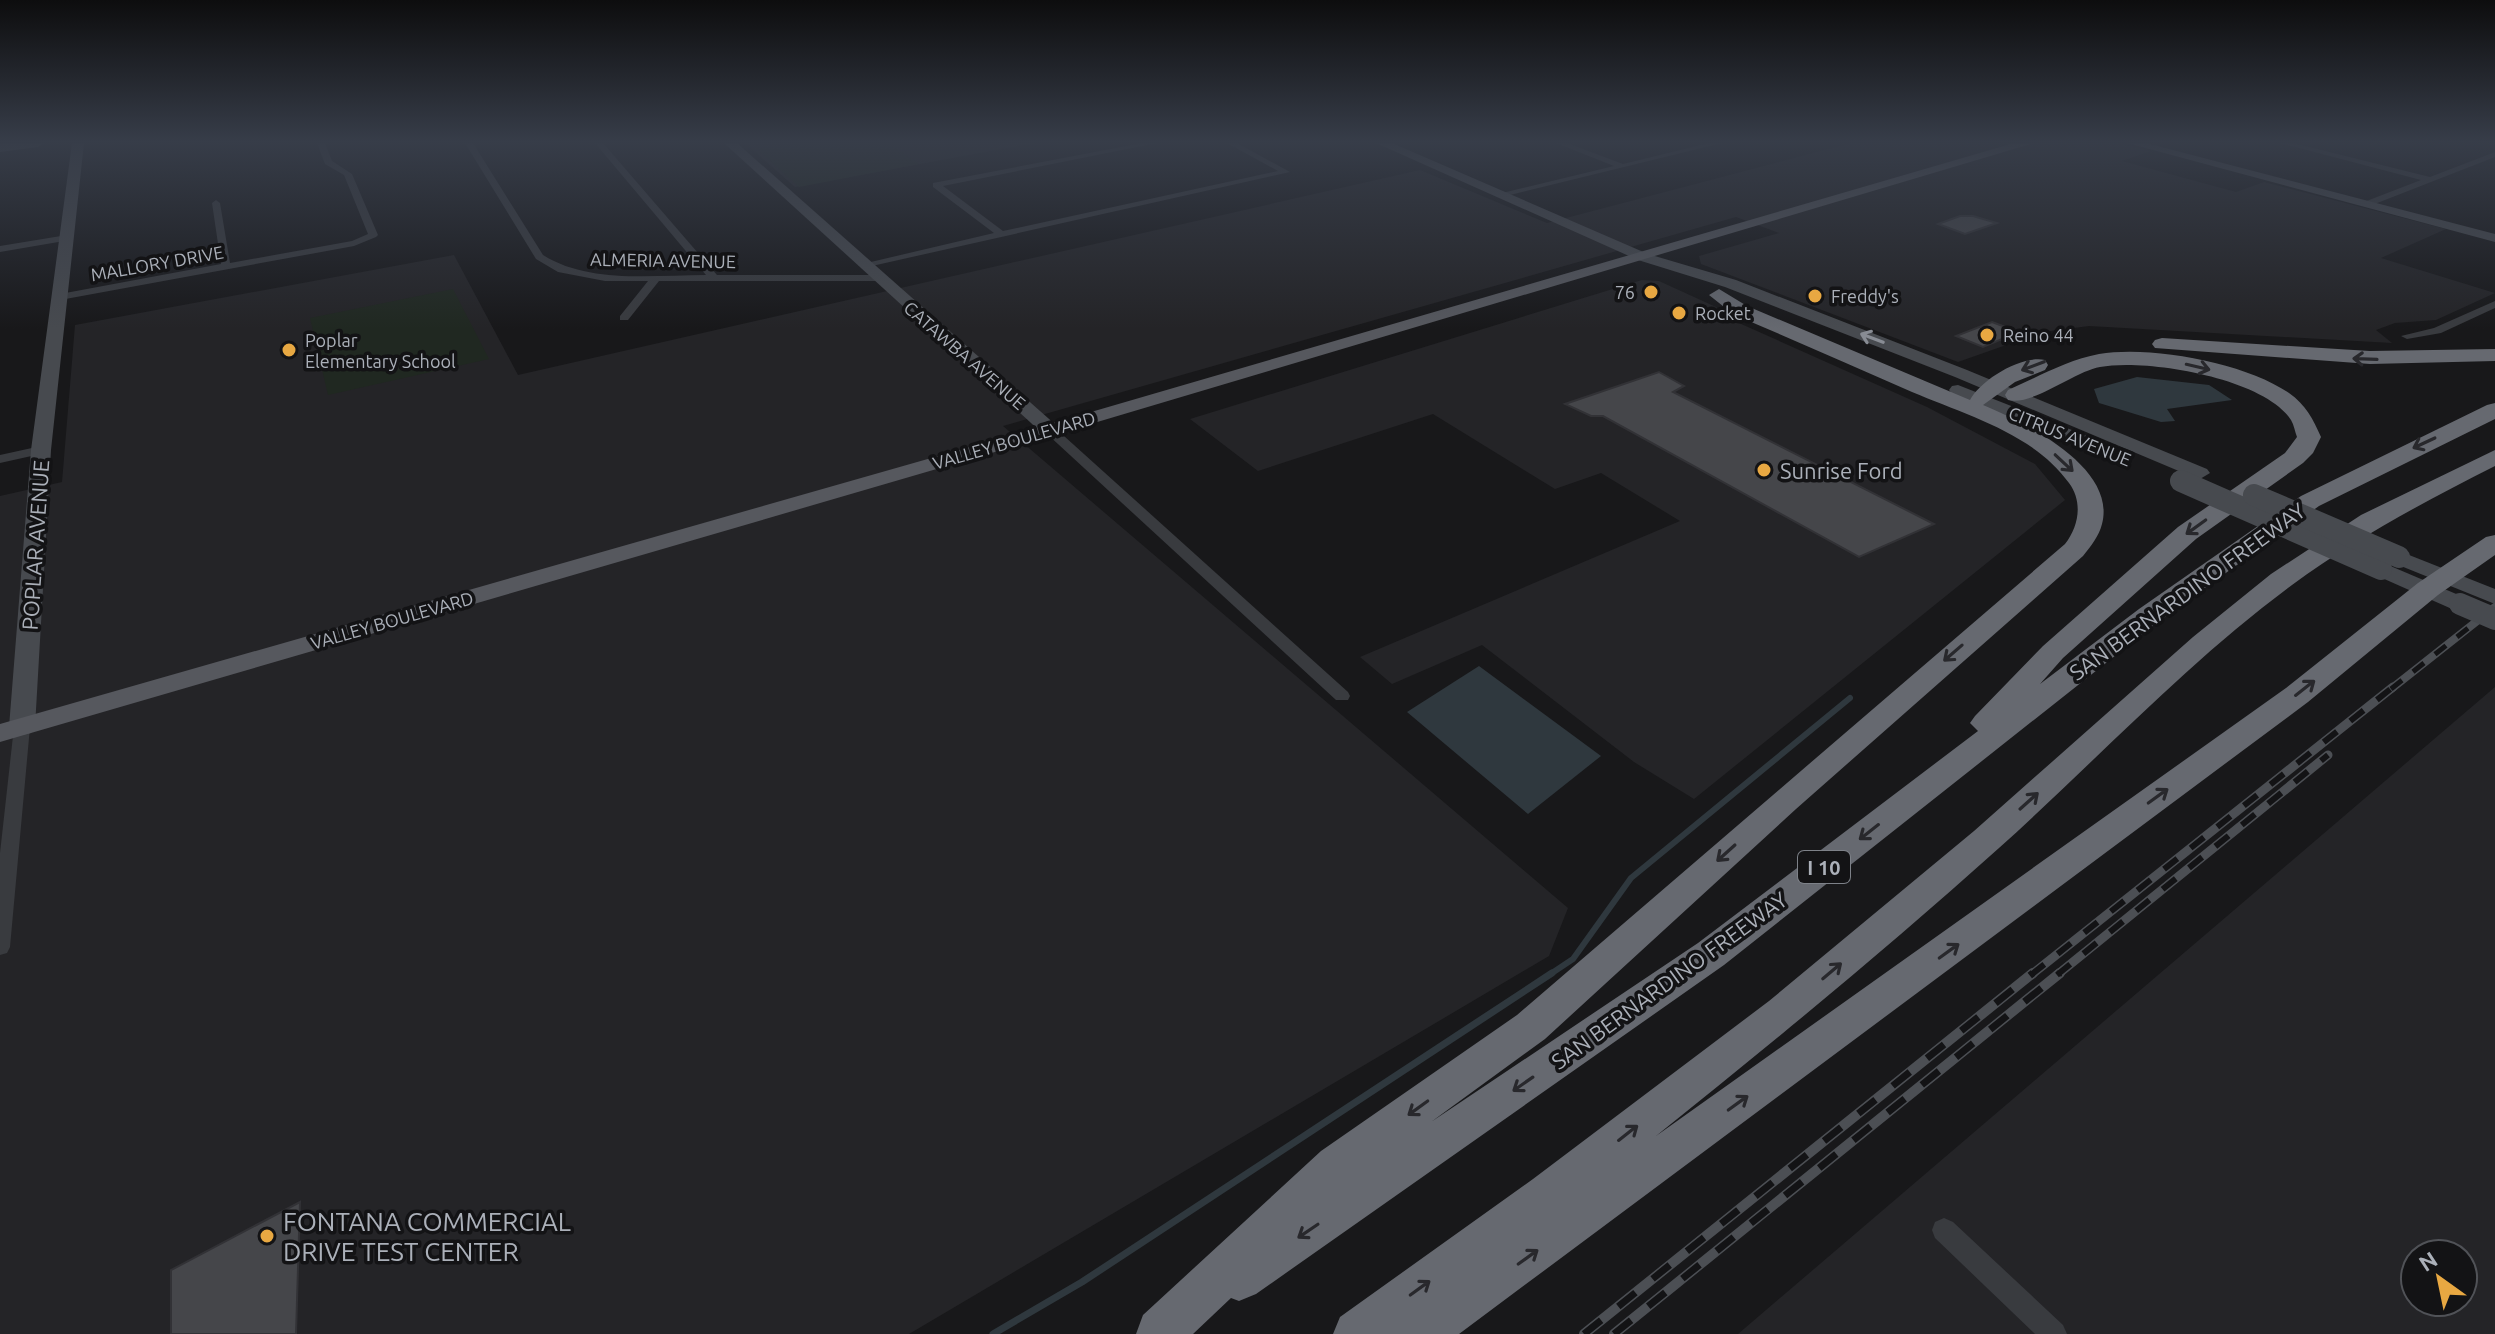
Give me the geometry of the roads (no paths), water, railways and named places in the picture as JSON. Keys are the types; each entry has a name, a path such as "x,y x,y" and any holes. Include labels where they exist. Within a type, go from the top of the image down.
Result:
{"highway":[{"path":"1159,1333 1337,1165 1531,1027 1784,801 2074,550 2089,530 2092,513 2085,488 2065,463 2037,442 1958,404 1740,310 1719,295"},
{"path":"1997,393 2012,374 2075,350 2125,343 2366,359 2495,355"},
{"path":"1919,794 2053,652 2187,533 2294,458 2308,441 2308,430 2300,415 2270,393 2219,372 2169,361 2131,358 2098,361 1997,393"},
{"name":"SAN BERNARDINO FREEWAY","path":"1159,1333 1711,954 2149,615 2310,501 2495,410"},
{"path":"1357,1334 1549,1194 1783,1012 1986,840 2203,643 2281,580 2370,520 2495,457"},
{"path":"1419,1334 2297,695 2461,591 2495,543"}],"main road":[{"name":"VALLEY BOULEVARD","path":"11,730 1817,205"}],"street":[{"name":"POPLAR AVENUE","path":"0,947 11,730 71,205"},
{"path":"216,205 226,266"},
{"name":"MALLORY DRIVE","path":"60,297 354,243 373,235 361,205"},
{"name":"ALMERIA AVENUE","path":"507,205 539,257 547,264 583,275 655,279 877,278"},
{"path":"652,205 714,278"},
{"name":"CATAWBA AVENUE","path":"798,205 1342,696"},
{"path":"963,205 1002,235"},
{"path":"863,265 1136,205"},
{"name":"CITRUS AVENUE","path":"1528,205 1643,257 1679,264 1997,393 2461,591 2495,619"},
{"path":"2372,205 2495,238"},
{"path":"0,249 67,238"},
{"name":"CITRUS AVENUE","path":"1643,257 1659,270 1719,295 1997,393 2191,477"},
{"path":"624,318 655,279"},
{"path":"2407,336 2437,331 2495,304"},
{"path":"0,459 41,450"},
{"path":"1944,1230 2054,1334"}],"waterway":[{"path":"1552,973 1573,959 1631,878 1850,698"},
{"path":"993,1334 1082,1282 1552,973"}],"railway":[{"path":"2391,689 2495,607"},
{"path":"2031,975 2393,687"},
{"path":"2057,975 2328,755"},
{"path":"1584,1334 2033,973"},
{"path":"1614,1334 2060,973"}],"place":[{"name":"76","path":"1651,292"},
{"name":"Freddy's","path":"1815,296"},
{"name":"Rocket","path":"1679,313"},
{"name":"Reino 44","path":"1987,335"},
{"name":"Poplar Elementary School","path":"289,350"},
{"name":"Sunrise Ford","path":"1764,470"},
{"name":"FONTANA COMMERCIAL DRIVE TEST CENTER","path":"267,1236"}]}
